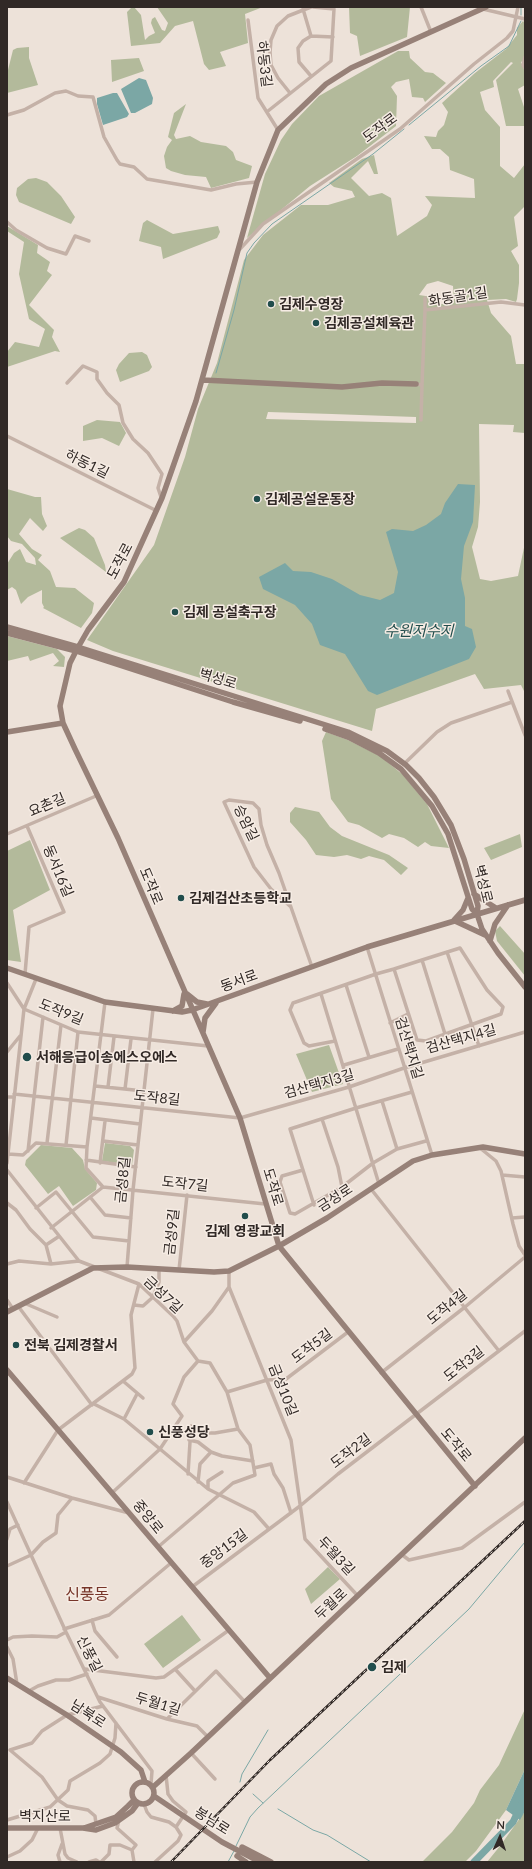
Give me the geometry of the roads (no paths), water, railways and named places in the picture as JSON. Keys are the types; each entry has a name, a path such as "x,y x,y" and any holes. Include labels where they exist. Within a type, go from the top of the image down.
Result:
{"street":[{"path":"268,111 331,61 334,9 312,7 303,9 288,16 277,26 271,40 270,52 272,65 278,78 290,93"},
{"path":"421,7 431,32"},
{"name":"도작로","path":"236,253 263,224 400,129 474,64 507,38 513,31 518,7"},
{"path":"485,8 525,19"},
{"name":"도작로","path":"475,1486 416,1416 279,1246 240,1118 118,838 96,796 63,723 60,706 70,663 88,630 124,582 162,498 202,380 236,253 257,182 278,130 326,84 352,68 485,8"},
{"path":"303,9 311,36"},
{"name":"하동3길","path":"248,20 258,98 268,111 278,130"},
{"path":"311,76 299,62 297,55 298,48 303,41 311,36 333,37"},
{"path":"525,57 523,65 525,68"},
{"path":"7,115 24,110 55,93 66,91 78,96 93,97 104,137 117,160 120,164 134,167 147,179 211,190 236,184 257,182"},
{"path":"7,222 16,230 47,248 66,254 75,236 89,241"},
{"path":"425,310 426,298"},
{"name":"화동골1길","path":"421,420 419,384 425,310 501,302 525,306"},
{"path":"68,383 82,366 97,372 97,379 106,393 119,405 123,423 133,439 148,453 162,474 158,488 162,498"},
{"path":"202,380 342,387 382,383 419,384"},
{"name":"하동1길","path":"7,436 157,511"},
{"name":"벽성로","path":"7,627 348,732 387,751 404,764 434,797 450,825 478,906 477,914"},
{"name":"벽성로","path":"7,633 77,649 233,702 310,724 350,738 379,753 401,769 432,806 448,834 468,897 472,908 477,914"},
{"path":"508,691 525,735"},
{"path":"404,764 437,732 451,723 512,702"},
{"path":"7,732 63,723"},
{"name":"요촌길","path":"7,834 96,796"},
{"name":"승암길","path":"291,907 271,889 254,867 224,802 229,800 253,803 259,809 264,834 291,907 312,967"},
{"name":"동서16길","path":"25,974 29,927 64,912 27,826"},
{"path":"474,894 496,908"},
{"path":"468,897 462,910 453,922 485,934"},
{"name":"동서로","path":"7,968 105,1002 182,1012 217,1002 367,947 525,900"},
{"path":"490,942 495,924 508,905"},
{"path":"477,914 490,942 525,987"},
{"name":"검산택지길","path":"367,947 426,1141 432,1155"},
{"path":"335,1041 309,1046 304,1043 290,1010 292,1003 376,974 460,948 487,990 503,1007 501,1014 426,1041 417,1040 394,969"},
{"path":"447,952 479,1046"},
{"path":"422,960 445,1034"},
{"path":"7,1163 24,1009 36,979"},
{"path":"7,983 24,1009"},
{"path":"346,985 369,1057"},
{"path":"184,991 197,1002 210,1004"},
{"path":"172,1011 182,1006 184,991"},
{"path":"321,994 344,1065 349,1087 379,1184"},
{"path":"52,1228 103,1187 86,1168 86,1160 95,1086 99,1035 105,1002"},
{"path":"203,1035 205,1018 217,1002"},
{"name":"도작9길","path":"24,1009 78,1032 149,1041 208,1046"},
{"path":"149,1041 153,1009"},
{"path":"390,1023 408,1014"},
{"path":"28,1150 43,1017"},
{"path":"47,1143 61,1025"},
{"path":"66,1145 78,1032"},
{"name":"검산택지4길","path":"404,1068 525,1032"},
{"path":"7,1052 21,1035"},
{"path":"108,1087 114,1037"},
{"path":"125,1089 131,1039"},
{"name":"금성8길","path":"127,1267 133,1190 149,1041"},
{"path":"344,1065 398,1049"},
{"name":"검산택지3길","path":"240,1118 349,1087 404,1068"},
{"path":"95,1086 144,1091"},
{"path":"314,1205 290,1130 356,1108 412,1092"},
{"name":"도작8길","path":"7,1097 52,1097 240,1118"},
{"path":"382,1101 398,1149"},
{"path":"91,1118 105,1121 140,1124"},
{"path":"322,1119 338,1167 342,1187"},
{"path":"100,1163 105,1121"},
{"name":"금성8길","path":"103,1141 138,1145"},
{"path":"303,1170 282,1176 280,1182 290,1213 294,1214 314,1205 342,1187 373,1163 398,1149 426,1141"},
{"path":"8,1154 23,1155 36,1143 87,1147"},
{"path":"479,1147 496,1161 502,1174 519,1246 525,1256"},
{"name":"금성로","path":"7,1312 93,1268 127,1267 159,1270 214,1272 229,1271 279,1246 412,1162 432,1155 479,1147 525,1154"},
{"path":"86,1160 136,1167"},
{"path":"7,1170 58,1237 79,1261"},
{"path":"502,1174 525,1177"},
{"name":"도작7길","path":"103,1187 265,1204"},
{"path":"371,1189 499,1351"},
{"path":"36,1208 56,1192 93,1237 130,1241"},
{"name":"금성9길","path":"179,1270 188,1195"},
{"name":"금성8길","path":"90,1197 105,1215 131,1218"},
{"path":"7,1203 16,1210 30,1229 46,1245 51,1264"},
{"path":"512,1218 525,1217"},
{"path":"46,1245 58,1237"},
{"name":"도작4길","path":"381,1373 465,1307 525,1256"},
{"path":"7,1264 19,1261 51,1264 79,1261"},
{"name":"금성7길","path":"79,1261 93,1268 139,1284 177,1322 184,1342 198,1361"},
{"path":"134,1305 143,1306 153,1297 159,1282 159,1270"},
{"name":"금성10길","path":"229,1271 229,1287 291,1440 300,1506"},
{"path":"24,1483 58,1430 132,1374 135,1368 131,1315 139,1284"},
{"path":"184,1342 212,1311 229,1287"},
{"path":"7,1300 18,1306 57,1317"},
{"path":"18,1306 93,1405"},
{"name":"도작3길","path":"416,1416 525,1331"},
{"name":"도작5길","path":"227,1392 266,1380 286,1379 348,1332"},
{"path":"113,1492 160,1449 182,1416 173,1404 184,1377 198,1361 210,1363 227,1392 238,1429 250,1445 255,1474 233,1483 158,1548"},
{"name":"중앙로","path":"7,1370 113,1492 158,1548 270,1678"},
{"path":"123,1381 143,1398"},
{"path":"124,1419 137,1394"},
{"name":"중앙15길","path":"93,1405 124,1419 198,1482 208,1489 254,1512 269,1529"},
{"name":"도작2길","path":"300,1506 338,1474 416,1416"},
{"path":"188,1474 191,1426 206,1428 206,1433 238,1429"},
{"name":"두월로","path":"152,1786 191,1753 525,1438"},
{"path":"189,1440 198,1442 211,1452 253,1461"},
{"path":"198,1482 200,1464 211,1452"},
{"path":"254,1468 271,1464 274,1474 283,1488 291,1512"},
{"path":"208,1489 208,1481 222,1472"},
{"path":"7,1477 72,1498 129,1513"},
{"path":"7,1566 30,1555 43,1542 56,1533 58,1515 72,1498"},
{"name":"신풍길","path":"7,1502 30,1555 98,1697 103,1706 152,1771 152,1786"},
{"path":"401,1554 409,1560 462,1548 525,1502"},
{"name":"중앙15길","path":"192,1587 300,1506"},
{"name":"두월3길","path":"300,1506 305,1538 357,1595"},
{"path":"7,1539 10,1529 18,1525"},
{"path":"7,1640 13,1637 57,1637 65,1630 109,1615 171,1563"},
{"path":"92,1620 95,1631 117,1657"},
{"path":"85,1669 156,1678 164,1677 229,1630"},
{"path":"7,1647 13,1660 17,1684"},
{"path":"175,1669 195,1691"},
{"path":"167,1719 216,1671 245,1702"},
{"path":"29,1691 38,1686 56,1680 69,1680 87,1674"},
{"name":"남북로","path":"7,1678 113,1745 140,1770 145,1782"},
{"name":"두월1길","path":"98,1697 167,1719 197,1726 208,1737"},
{"path":"8,1748 32,1743 42,1731 67,1715 103,1706"},
{"path":"7,1820 50,1807 68,1790 70,1782 100,1763 110,1754 113,1745 116,1723"},
{"path":"8,1748 42,1777 58,1800 67,1806 88,1810 95,1816 96,1824"},
{"path":"191,1753 215,1779"},
{"path":"166,1774 168,1794 173,1801 186,1812 176,1826"},
{"path":"141,1804 150,1802 154,1796 152,1786 145,1782 134,1786 132,1796 141,1804 151,1817 169,1822 176,1826 181,1835 178,1841 156,1862"},
{"name":"벽지산로","path":"83,1828 116,1817 134,1800 132,1796"},
{"name":"봉남로","path":"154,1796 166,1806 222,1842 260,1862"},
{"name":"벽지산로","path":"7,1828 83,1828 96,1830 119,1820 141,1804"},
{"path":"119,1820 117,1828 136,1845 132,1850 134,1862"},
{"path":"7,1857 20,1851 32,1840 38,1828"},
{"path":"60,1828 62,1844 68,1858 77,1862"},
{"path":"60,1862 58,1855 62,1844"},
{"path":"89,1862 96,1860 100,1862 108,1854 110,1845 120,1845 132,1850"},
{"path":"242,1847 271,1862"},
{"path":"237,1856 246,1862"}],"water":[{"path":"139,78 146,80 153,98 152,104 135,113 131,113 121,89"},
{"path":"117,93 129,114 127,117 103,125 97,104 97,98"},
{"name":"수원저수지","path":"458,484 475,485 473,522 464,546 461,579 465,598 465,626 472,629 476,647 469,659 377,695 368,691 345,654 320,645 312,624 295,605 263,589 259,577 285,563 293,571 311,572 332,579 360,595 380,600 394,593 398,572 386,532 392,529 413,531 426,525 441,514 445,503"},
{"path":"525,1769 525,1811 520,1820 506,1810"}],"waterway":[{"path":"521,7 521,15"},
{"path":"409,125 481,66 509,46 521,21"},
{"path":"216,373 234,310 247,253 254,243 272,224 373,154 404,129"},
{"path":"236,1846 250,1817 258,1808 469,1609 525,1542"},
{"path":"240,1782 242,1774 268,1730"},
{"path":"253,1794 263,1803"},
{"path":"474,1862 513,1822 525,1797"},
{"path":"278,1809 313,1830 327,1835 371,1862"},
{"path":"228,1862 234,1851"}],"railway":[{"path":"171,1862 270,1760 525,1521"}],"place":[{"name":"김제수영장","path":"271,304"},
{"name":"김제공설체육관","path":"316,323"},
{"name":"김제공설운동장","path":"257,499"},
{"name":"김제 공설축구장","path":"175,612"},
{"name":"김제검산초등학교","path":"181,898"},
{"name":"서해응급이송에스오에스","path":"27,1057"},
{"name":"김제 영광교회","path":"245,1216"},
{"name":"전북 김제경찰서","path":"16,1345"},
{"name":"신풍성당","path":"150,1432"},
{"name":"김제","path":"372,1667"}],"district":[{"name":"신풍동","path":"87,1595"}]}
